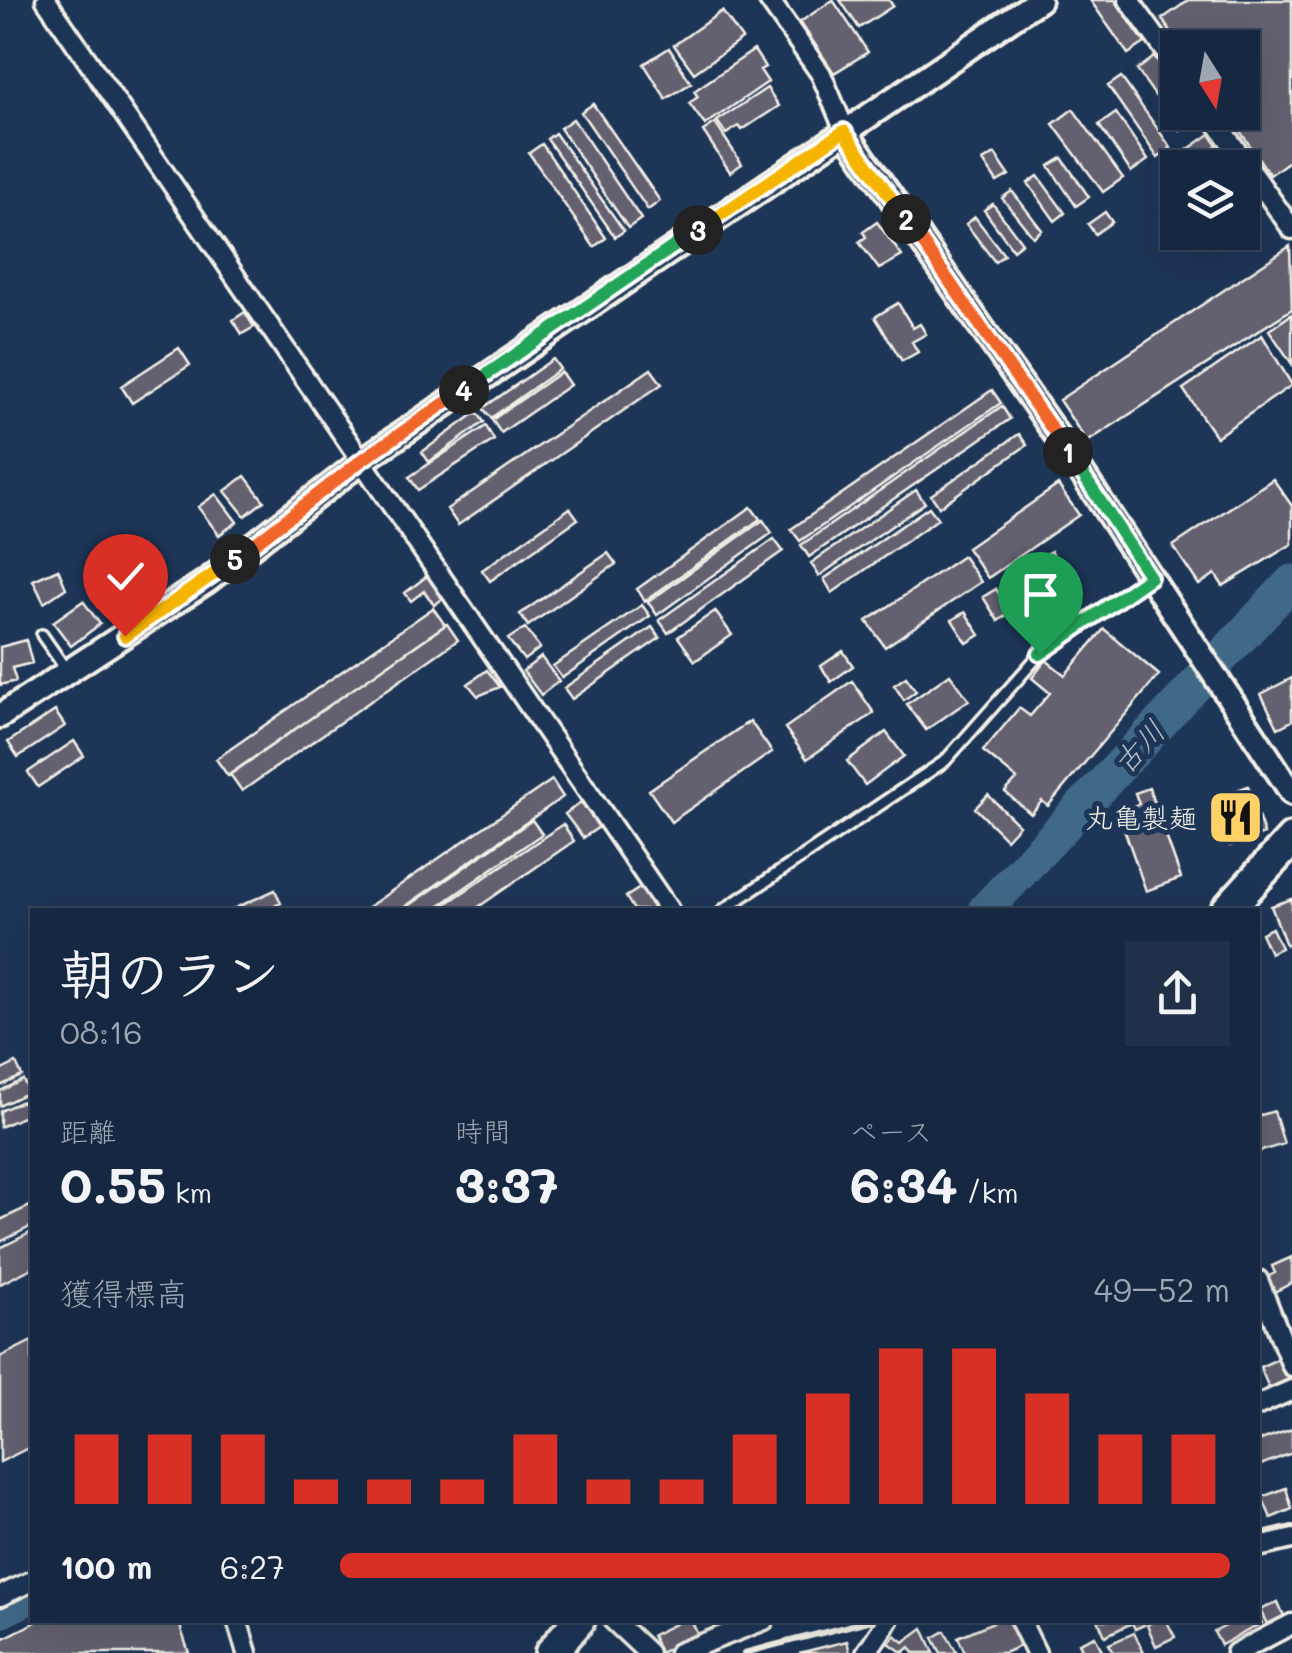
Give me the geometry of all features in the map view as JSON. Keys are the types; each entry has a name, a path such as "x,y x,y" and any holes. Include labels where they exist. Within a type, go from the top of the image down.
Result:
{"highway":[{"path":"1229,908 1292,839"},
{"path":"550,1653 576,1623"}],"street":[{"path":"46,0 668,908"},
{"path":"770,0 821,74 844,131 1150,577 1292,793"},
{"path":"0,716 207,581 362,460 1039,0"},
{"path":"1129,0 1160,43"},
{"path":"1222,130 1292,229"},
{"path":"1260,1285 1292,1366"},
{"path":"1260,1404 1292,1390"},
{"path":"1260,1547 1292,1539"},
{"path":"0,1596 30,1581"},
{"path":"238,1623 247,1653"},
{"path":"616,1623 648,1653"},
{"path":"680,1653 756,1623"},
{"path":"866,1653 886,1623"},
{"path":"1021,1623 1036,1653"},
{"path":"1236,1653 1292,1624"}],"lane":[{"path":"727,908 945,760 1040,654 1150,577"},
{"path":"42,635 69,673"}],"building":[{"path":"833,0 868,52 834,73 800,22"},
{"path":"840,0 889,0 893,6 859,28"},
{"path":"1090,0 1115,0 1145,43 1128,54"},
{"path":"1189,0 1292,0 1292,159 1270,175 1260,160 1260,150 1253,150 1239,130 1260,130 1260,30 1169,30 1162,19"},
{"path":"722,11 742,39 694,73 674,45"},
{"path":"669,48 691,83 666,99 644,64"},
{"path":"754,50 765,67 760,70 768,82 705,125 689,103 698,97 694,91"},
{"path":"1154,57 1160,65 1160,103 1137,70"},
{"path":"1121,77 1171,148 1160,150 1158,158 1108,86"},
{"path":"767,88 779,106 742,130 739,126 726,134 717,121"},
{"path":"593,104 660,201 648,210 581,112"},
{"path":"1073,109 1123,178 1103,192 1053,124"},
{"path":"1116,113 1148,160 1131,172 1099,125"},
{"path":"573,119 641,219 628,228 560,128"},
{"path":"715,123 742,164 730,172 703,131"},
{"path":"555,133 624,231 615,237 547,139"},
{"path":"1210,134 1217,145 1210,150 1187,150"},
{"path":"542,144 606,238 594,247 529,153"},
{"path":"995,154 1009,175 997,182 983,161"},
{"path":"1062,158 1089,197 1076,206 1049,166"},
{"path":"1038,176 1065,213 1055,221 1028,183"},
{"path":"1012,191 1042,230 1033,237 1002,198"},
{"path":"993,204 1022,243 1013,250 984,210"},
{"path":"1105,212 1112,222 1095,234 1088,224"},
{"path":"975,217 1004,255 995,262 966,224"},
{"path":"877,222 902,256 879,269 859,242 866,237 863,232"},
{"path":"1290,246 1292,309 1087,442 1059,400"},
{"path":"898,303 913,328 920,324 926,334 912,342 918,352 902,361 875,317"},
{"path":"245,312 254,327 242,334 233,320"},
{"path":"1292,314 1292,364 1269,330"},
{"path":"1262,335 1292,385 1216,437 1183,389"},
{"path":"179,348 190,365 132,403 121,386"},
{"path":"553,359 560,369 491,418 483,408"},
{"path":"651,369 662,384 458,525 447,509"},
{"path":"561,372 570,385 501,433 492,420"},
{"path":"992,390 1001,403 800,541 791,529"},
{"path":"1002,406 1010,419 809,557 801,545"},
{"path":"477,412 484,422 429,462 422,452"},
{"path":"486,426 494,440 418,490 409,477"},
{"path":"1019,434 1027,445 939,507 931,495"},
{"path":"245,476 264,501 245,516 225,491"},
{"path":"1273,479 1292,506 1292,544 1223,586 1215,574 1199,585 1173,546"},
{"path":"1058,485 1079,515 988,578 967,548"},
{"path":"916,490 925,503 819,576 811,563"},
{"path":"216,494 237,522 219,535 198,507"},
{"path":"751,507 760,519 645,601 637,589"},
{"path":"929,507 938,519 832,593 824,579"},
{"path":"570,508 578,519 490,581 482,570"},
{"path":"763,520 772,533 657,615 648,602"},
{"path":"774,539 783,551 668,633 659,620"},
{"path":"1051,551 1066,575 1053,583 1038,559"},
{"path":"608,553 616,564 528,626 520,614"},
{"path":"963,556 981,582 885,647 867,621"},
{"path":"58,569 66,588 44,603 33,580"},
{"path":"427,576 444,598 434,605 424,591 411,601 405,593"},
{"path":"996,589 1011,612 998,621 983,597"},
{"path":"83,601 100,624 71,646 53,622"},
{"path":"642,605 650,616 562,678 553,666"},
{"path":"433,608 445,625 228,776 216,759"},
{"path":"715,611 732,635 695,661 678,637"},
{"path":"965,612 980,635 967,643 952,620"},
{"path":"447,624 458,640 242,791 230,774"},
{"path":"652,627 660,638 572,699 564,688"},
{"path":"525,628 540,648 524,660 508,639"},
{"path":"1104,629 1159,675 1048,806 1042,801 1031,814 1005,792 1017,779 983,751 1019,708 1030,716 1050,693 1032,678 1046,660 1065,675"},
{"path":"26,640 32,663 12,668 16,681 0,685 0,647"},
{"path":"843,651 853,666 831,682 821,666"},
{"path":"541,657 559,681 541,695 523,671"},
{"path":"487,670 500,687 478,696 468,684"},
{"path":"950,674 969,700 926,730 907,704"},
{"path":"906,677 916,691 904,700 894,685"},
{"path":"1292,678 1292,721 1278,728 1261,694"},
{"path":"852,681 874,713 807,759 785,728"},
{"path":"55,711 65,726 18,757 8,742"},
{"path":"750,721 772,752 671,822 649,790"},
{"path":"886,732 904,756 865,785 847,761"},
{"path":"74,741 84,756 38,787 28,772"},
{"path":"552,780 563,797 403,908 367,908"},
{"path":"1248,786 1264,834 1230,846 1214,798"},
{"path":"1149,788 1181,878 1146,891 1118,812 1139,804 1135,793"},
{"path":"988,795 1019,825 1006,839 975,808"},
{"path":"581,802 599,827 583,838 565,814"},
{"path":"532,820 542,834 436,908 406,908"},
{"path":"563,824 574,841 477,908 440,908"},
{"path":"640,888 653,908 633,908 626,897"},
{"path":"275,890 281,903 270,908 235,908"},
{"path":"1292,899 1292,942 1286,945 1271,906"},
{"path":"1272,928 1281,948 1270,953 1261,933"},
{"path":"16,1063 22,1076 0,1086 0,1071"},
{"path":"23,1080 29,1092 0,1106 0,1091"},
{"path":"22,1101 29,1114 0,1127 0,1111"},
{"path":"1274,1111 1284,1144 1260,1151 1260,1115"},
{"path":"30,1206 30,1227 0,1242 0,1220"},
{"path":"30,1233 30,1269 0,1284 0,1248"},
{"path":"1292,1257 1292,1283 1272,1293 1265,1278 1275,1273 1272,1266"},
{"path":"30,1342 30,1447 0,1462 0,1357"},
{"path":"1280,1358 1289,1379 1269,1388 1260,1367"},
{"path":"1292,1429 1292,1453 1260,1465 1260,1440"},
{"path":"1286,1488 1292,1509 1271,1518 1262,1497"},
{"path":"1278,1602 1284,1616 1267,1624 1260,1610"},
{"path":"1260,1618 1262,1623 1221,1645 1214,1632 1232,1623 1260,1623"},
{"path":"34,1623 179,1623 189,1653 0,1653 0,1640"},
{"path":"677,1623 692,1623 698,1635 660,1653 652,1635"},
{"path":"991,1623 1010,1623 1020,1646 1004,1653 965,1653 958,1637"},
{"path":"1099,1623 1132,1623 1105,1636"},
{"path":"1168,1623 1175,1637 1156,1646 1147,1625"},
{"path":"923,1628 934,1653 914,1653 910,1647 903,1653 889,1643 895,1635 904,1642"},
{"path":"945,1631 957,1653 941,1653 933,1638"},
{"path":"1134,1633 1144,1653 1114,1653 1109,1644"},
{"path":"1095,1636 1103,1653 1084,1653 1079,1643"},
{"path":"847,1641 850,1653 799,1653"}],"waterway":[{"name":"古川","path":"987,908 1292,582"},
{"name":"古川","path":"0,1611 30,1596"}],"railway":[{"path":"1260,1535 1292,1527"},
{"path":"744,1653 860,1623"}],"place":[{"name":"丸亀製麺","path":"1236,817"}],"route":[{"path":"125,636 207,581 362,460 844,131 1024,387 1150,577 1040,654"}]}
